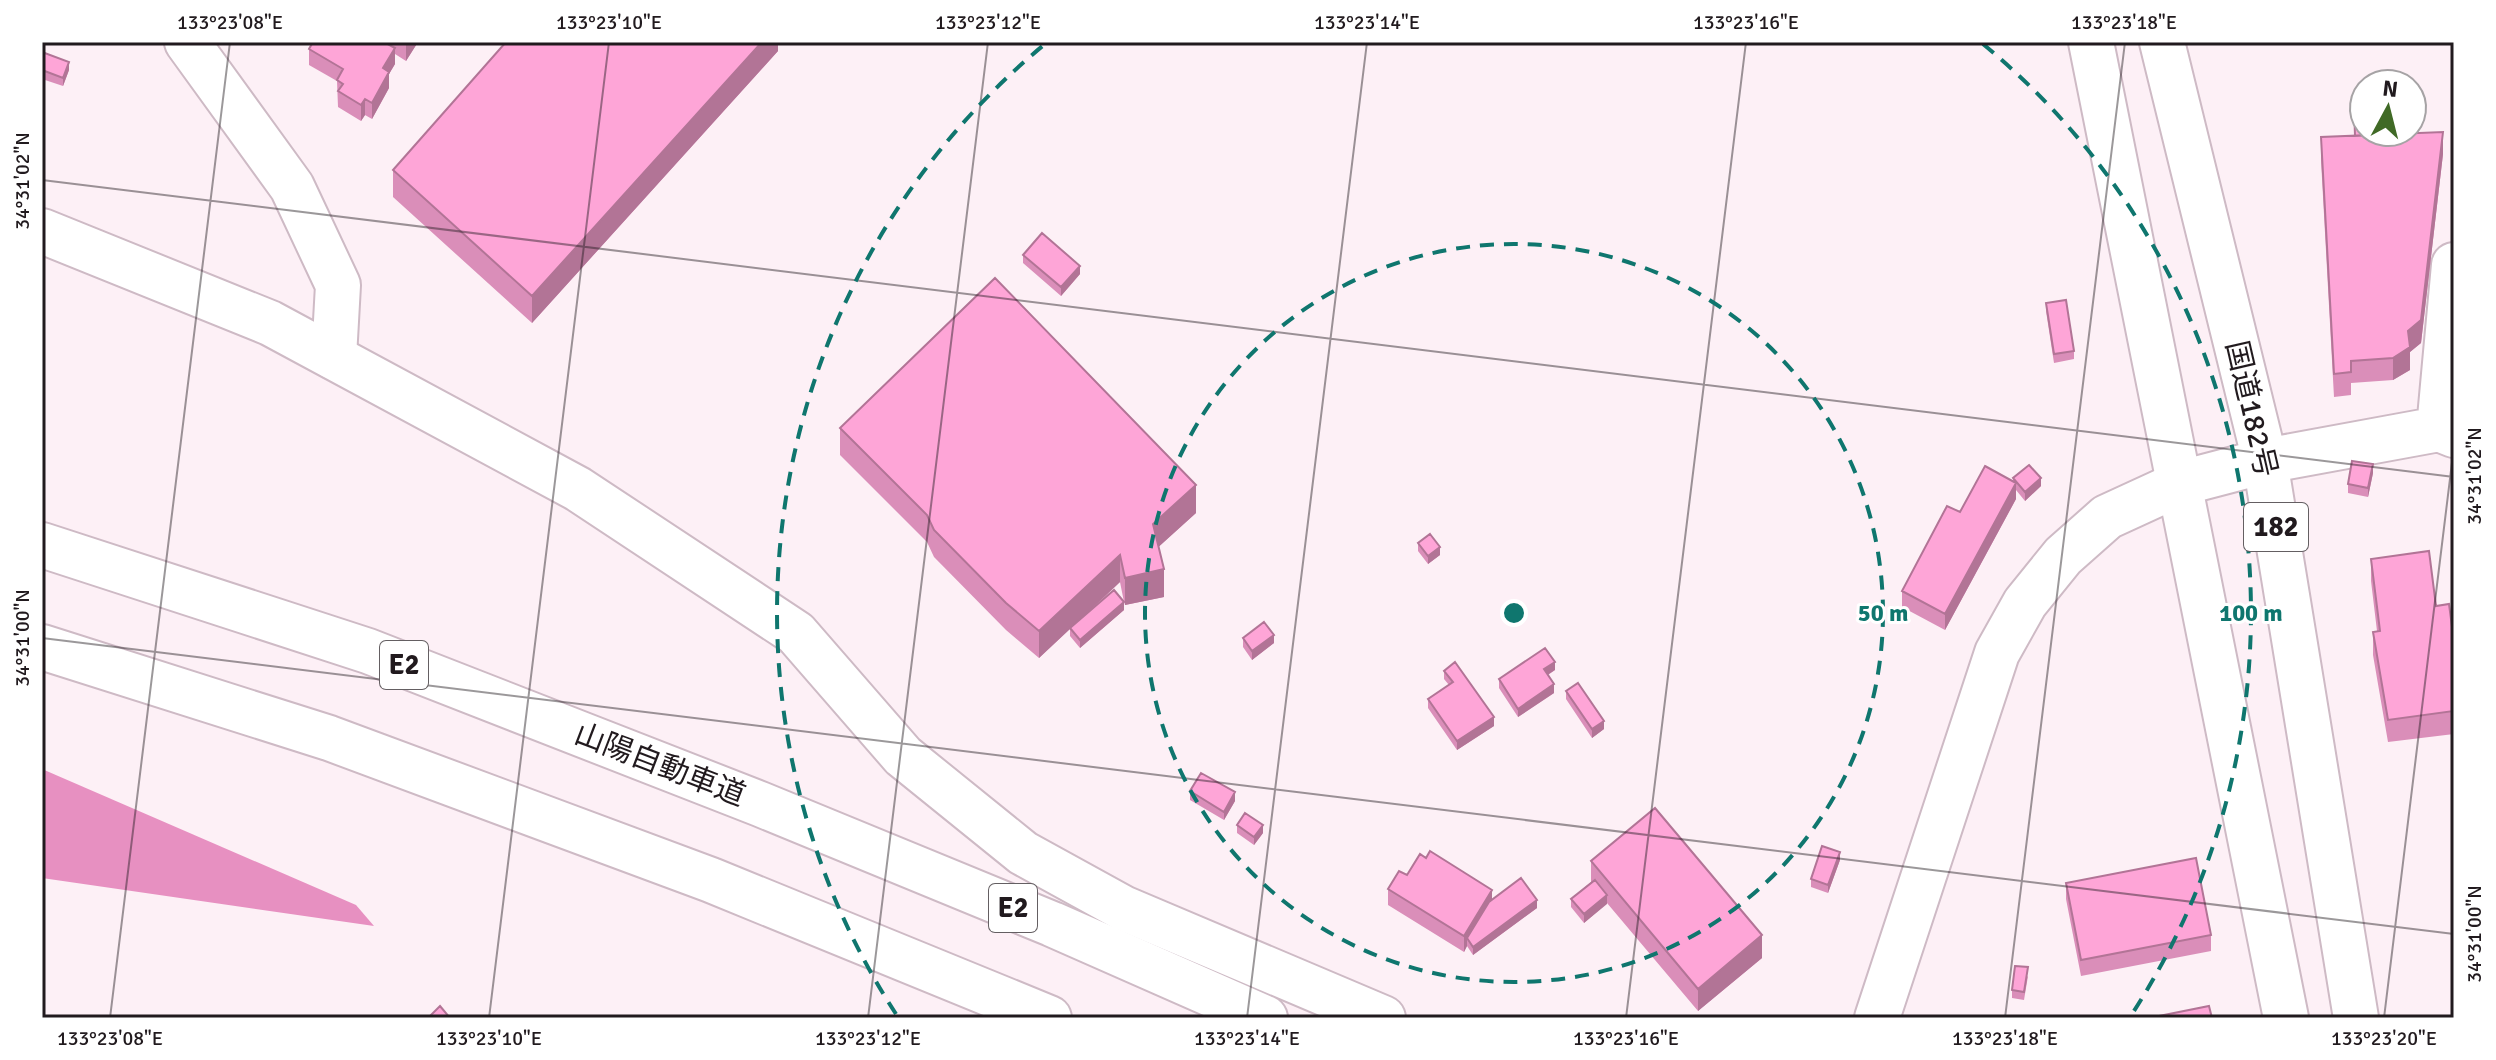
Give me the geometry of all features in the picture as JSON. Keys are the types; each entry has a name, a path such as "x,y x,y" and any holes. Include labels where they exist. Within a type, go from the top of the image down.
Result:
{"main road":[{"path":"187,42 292,187 306,215 338,285 334,357"},
{"path":"2091,42 2286,1018"},
{"name":"国道182号","path":"2162,42 2265,461 2356,1018"},
{"path":"42,231 270,323 578,489 796,633 903,756 1023,853 1123,908 1383,1018"},
{"path":"1877,1018 1997,653 2025,603 2063,556 2107,517 2181,483 2265,461 2447,432 2454,265"},
{"name":"山陽自動車道","path":"42,545 368,651 760,804 1052,924 1265,1018"},
{"path":"42,647 329,738 711,880 1049,1018"}],"shaded area":[{"path":"42,769 356,905 374,926 42,878"}],"building":[{"path":"313,42 384,42 395,48 383,68 389,72 372,103 365,99 361,105 338,91 343,84 337,80 343,69 309,49"},
{"path":"506,42 762,42 532,296 393,170"},
{"path":"42,52 69,62 63,78 42,70"},
{"path":"2443,132 2421,320 2408,331 2410,347 2393,358 2351,361 2351,372 2334,374 2321,137 2348,136 2348,148 2428,148 2428,133"},
{"path":"1042,233 1080,266 1061,287 1023,255"},
{"path":"995,278 1196,485 1153,524 1164,569 1125,578 1120,555 1039,631 1006,603 934,530 927,515 840,428"},
{"path":"2066,300 2074,351 2054,354 2046,303"},
{"path":"2352,461 2373,464 2368,488 2348,484"},
{"path":"2029,465 2041,478 2025,492 2013,478"},
{"path":"1985,466 2016,483 1945,614 1902,591 1947,506 1960,512"},
{"path":"1430,534 1440,547 1428,556 1418,543"},
{"path":"2429,551 2436,606 2449,604 2454,642 2454,711 2388,720 2373,632 2380,631 2371,559"},
{"path":"1114,590 1124,602 1080,640 1070,628"},
{"path":"1264,622 1274,635 1252,651 1243,638"},
{"path":"1545,648 1555,662 1544,669 1554,684 1518,709 1499,679"},
{"path":"1455,662 1494,717 1457,741 1428,699 1453,682 1444,671"},
{"path":"1578,683 1604,721 1592,729 1566,691"},
{"path":"1201,773 1235,792 1224,812 1190,791"},
{"path":"1655,808 1762,935 1698,989 1591,861"},
{"path":"1245,813 1263,825 1254,837 1237,825"},
{"path":"1822,846 1840,852 1828,885 1811,879"},
{"path":"1430,851 1492,890 1464,936 1388,889 1399,871 1407,875 1420,854 1426,858"},
{"path":"2196,858 2211,935 2081,960 2066,883"},
{"path":"1521,878 1537,900 1473,947 1467,938 1489,902"},
{"path":"1595,880 1607,895 1584,914 1571,899"},
{"path":"2015,966 2028,967 2024,992 2012,990"},
{"path":"440,1006 450,1018 428,1018"},
{"path":"2209,1006 2212,1018 2149,1018"}]}
